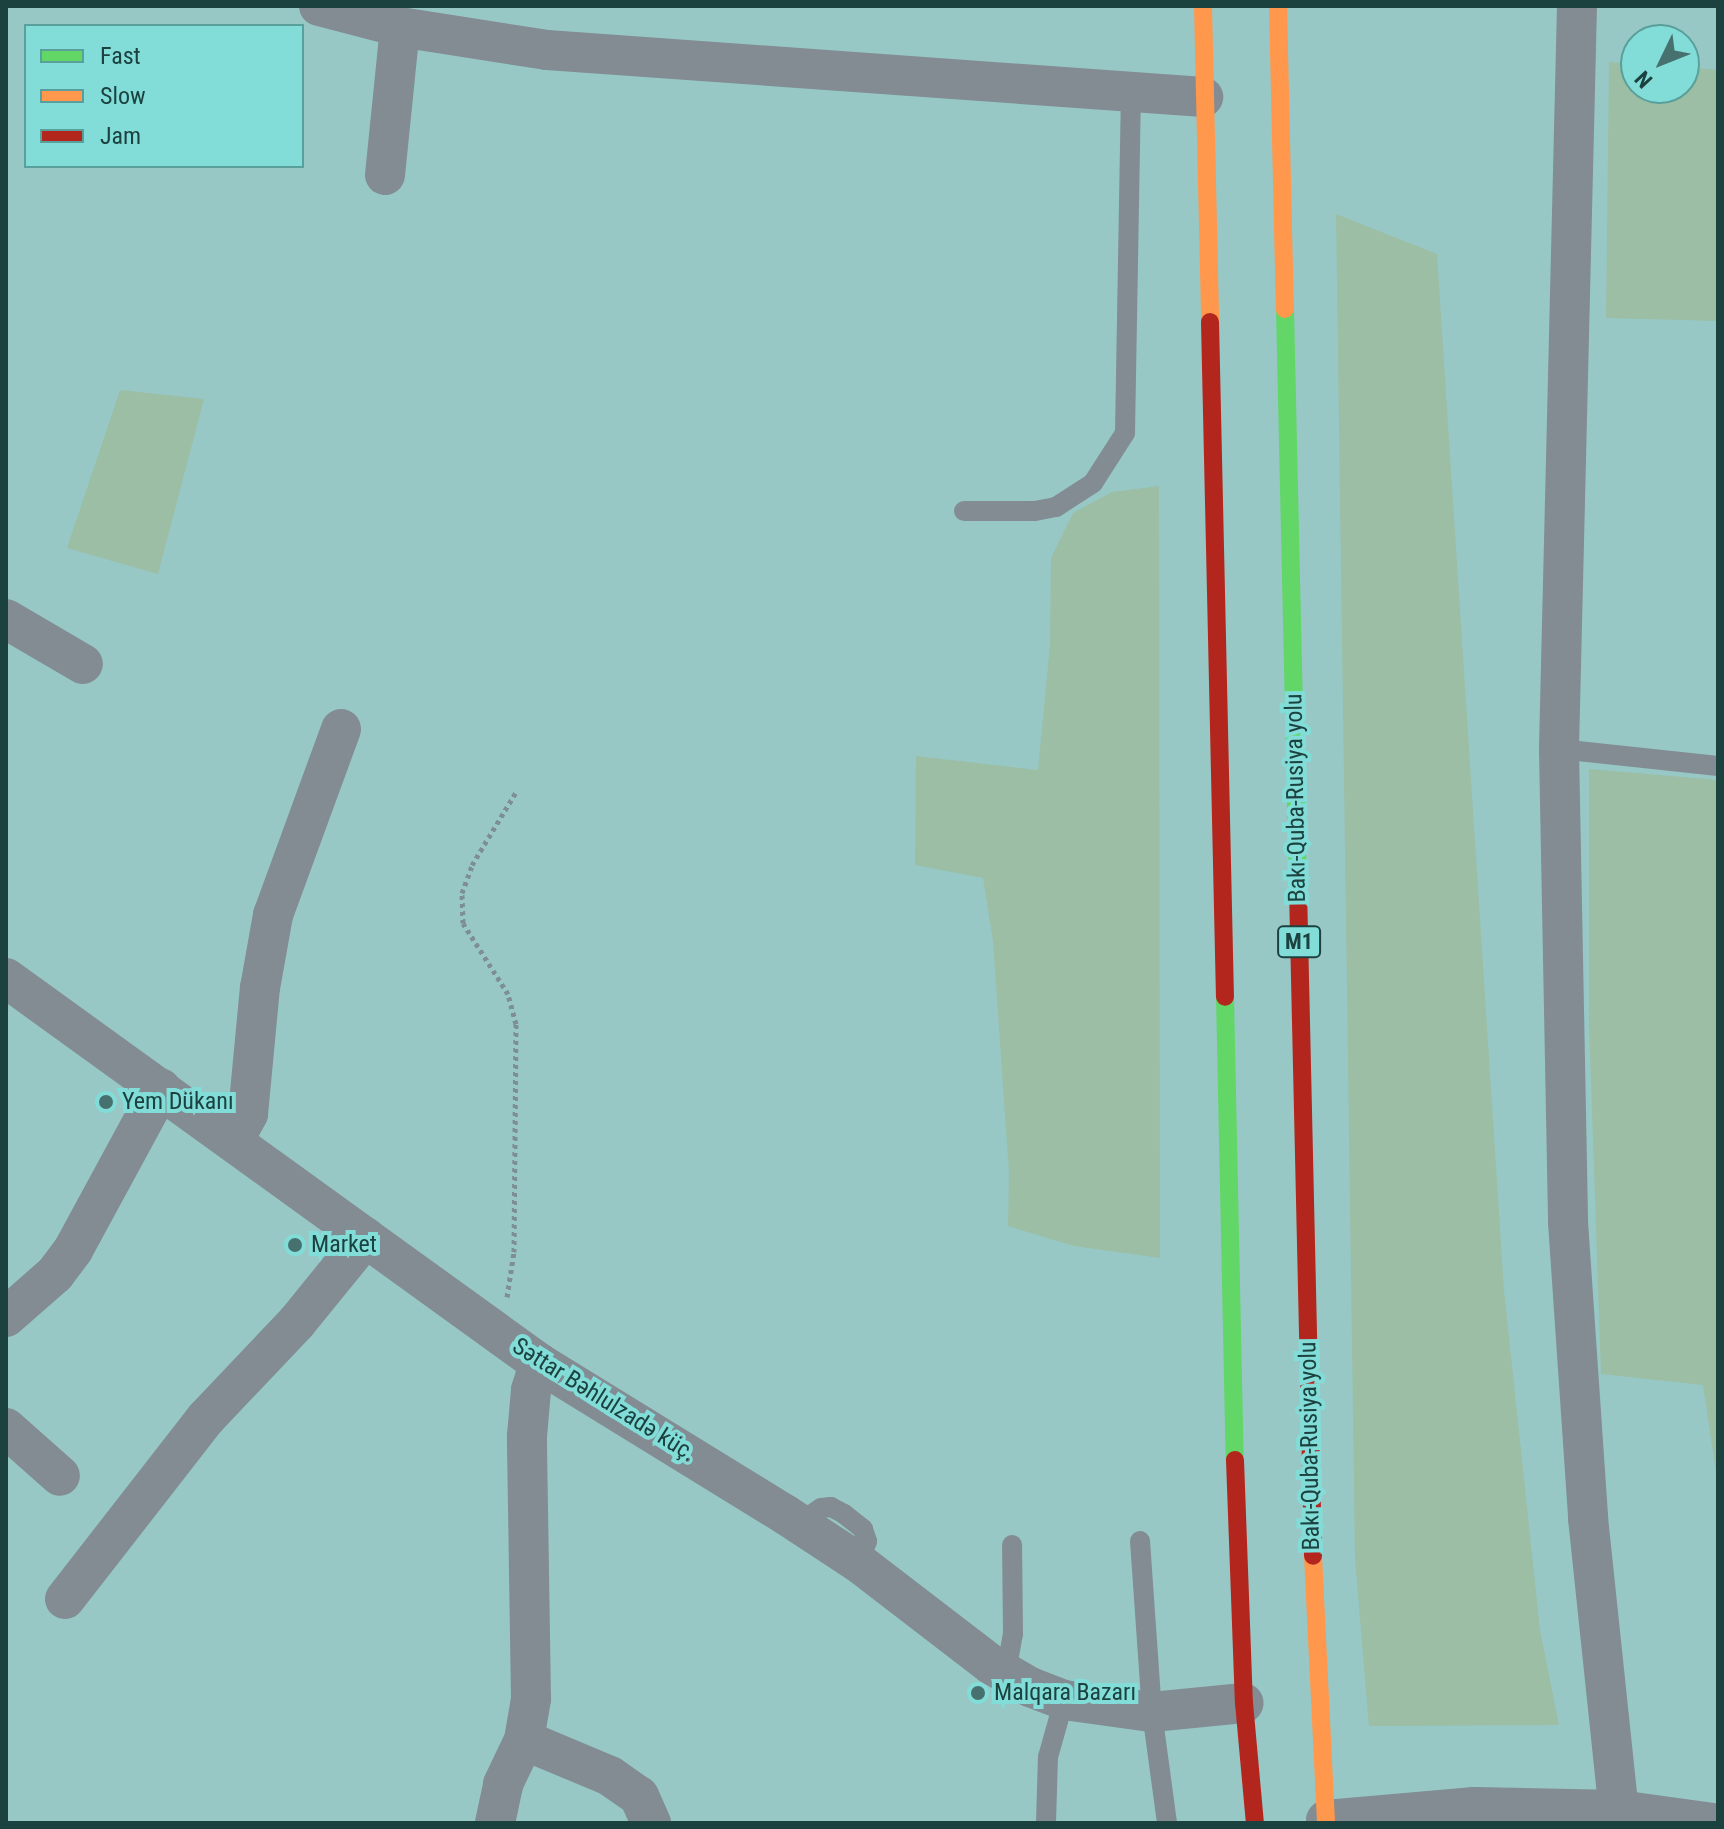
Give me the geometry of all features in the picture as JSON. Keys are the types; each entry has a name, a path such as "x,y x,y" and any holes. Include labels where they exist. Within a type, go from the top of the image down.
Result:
{"highway":[{"path":"1203,6 1244,1703 1255,1822"},
{"name":"Bakı-Quba-Rusiya yolu","path":"1278,6 1312,1538 1326,1822"}],"street":[{"path":"319,6 400,27 547,50 1131,92 1203,80"},
{"path":"1577,6 1559,749 1568,1222 1588,1518 1620,1816"},
{"path":"385,175 400,27"},
{"path":"6,619 83,664"},
{"path":"234,1140 248,1114 260,988 273,915 341,729"},
{"name":"Səttar Bəhlulzadə küç.","path":"6,978 539,1363 799,1523 859,1563 1006,1673 1030,1687 1064,1700 1152,1712 1244,1703"},
{"path":"6,1317 55,1274 73,1250 161,1088"},
{"path":"65,1599 206,1418 297,1322 366,1237"},
{"path":"495,1823 503,1784 524,1740 531,1699 527,1436 531,1390 539,1363"},
{"path":"6,1428 60,1476"},
{"path":"524,1740 610,1776 639,1796 651,1823"},
{"path":"1326,1822 1474,1815 1620,1816 1713,1823"}],"lane":[{"path":"964,511 1035,511 1056,507 1093,483 1125,433 1131,92"},
{"path":"1559,749 1718,766"},
{"path":"1140,1541 1152,1712 1167,1823"},
{"path":"1006,1673 1013,1634 1012,1545"},
{"path":"1046,1823 1048,1757 1064,1700"}],"path":[{"path":"496,1332 511,1285 514,1252 516,1024 508,994 463,923 462,893 472,865 516,792"}],"green space":[{"path":"1609,62 1620,63 1620,104 1700,104 1700,68 1718,70 1718,321 1606,318"},
{"path":"1336,214 1437,254 1504,1290 1540,1630 1559,1725 1369,1726 1355,1558"},
{"path":"120,390 204,399 158,574 67,548"},
{"path":"1159,486 1160,1258 1074,1246 1008,1226 1009,1173 993,941 983,878 915,865 916,756 1038,770 1050,645 1051,558 1073,513 1112,492"},
{"path":"1589,769 1718,780 1718,1486 1703,1385 1601,1374 1589,1022"}],"traffic: fast":[{"path":"1285,309 1298,889"},
{"path":"1225,997 1235,1460"}],"traffic: slow":[{"path":"1203,6 1210,322"},
{"path":"1278,6 1285,309"},
{"path":"1313,1556 1326,1823"}],"traffic: jam":[{"path":"1210,322 1225,997"},
{"path":"1298,889 1313,1556"},
{"path":"1235,1460 1244,1703 1255,1823"}],"place":[{"name":"Yem Dükanı","path":"106,1102"},
{"name":"Market","path":"295,1245"},
{"name":"Malqara Bazarı","path":"978,1693"}]}
